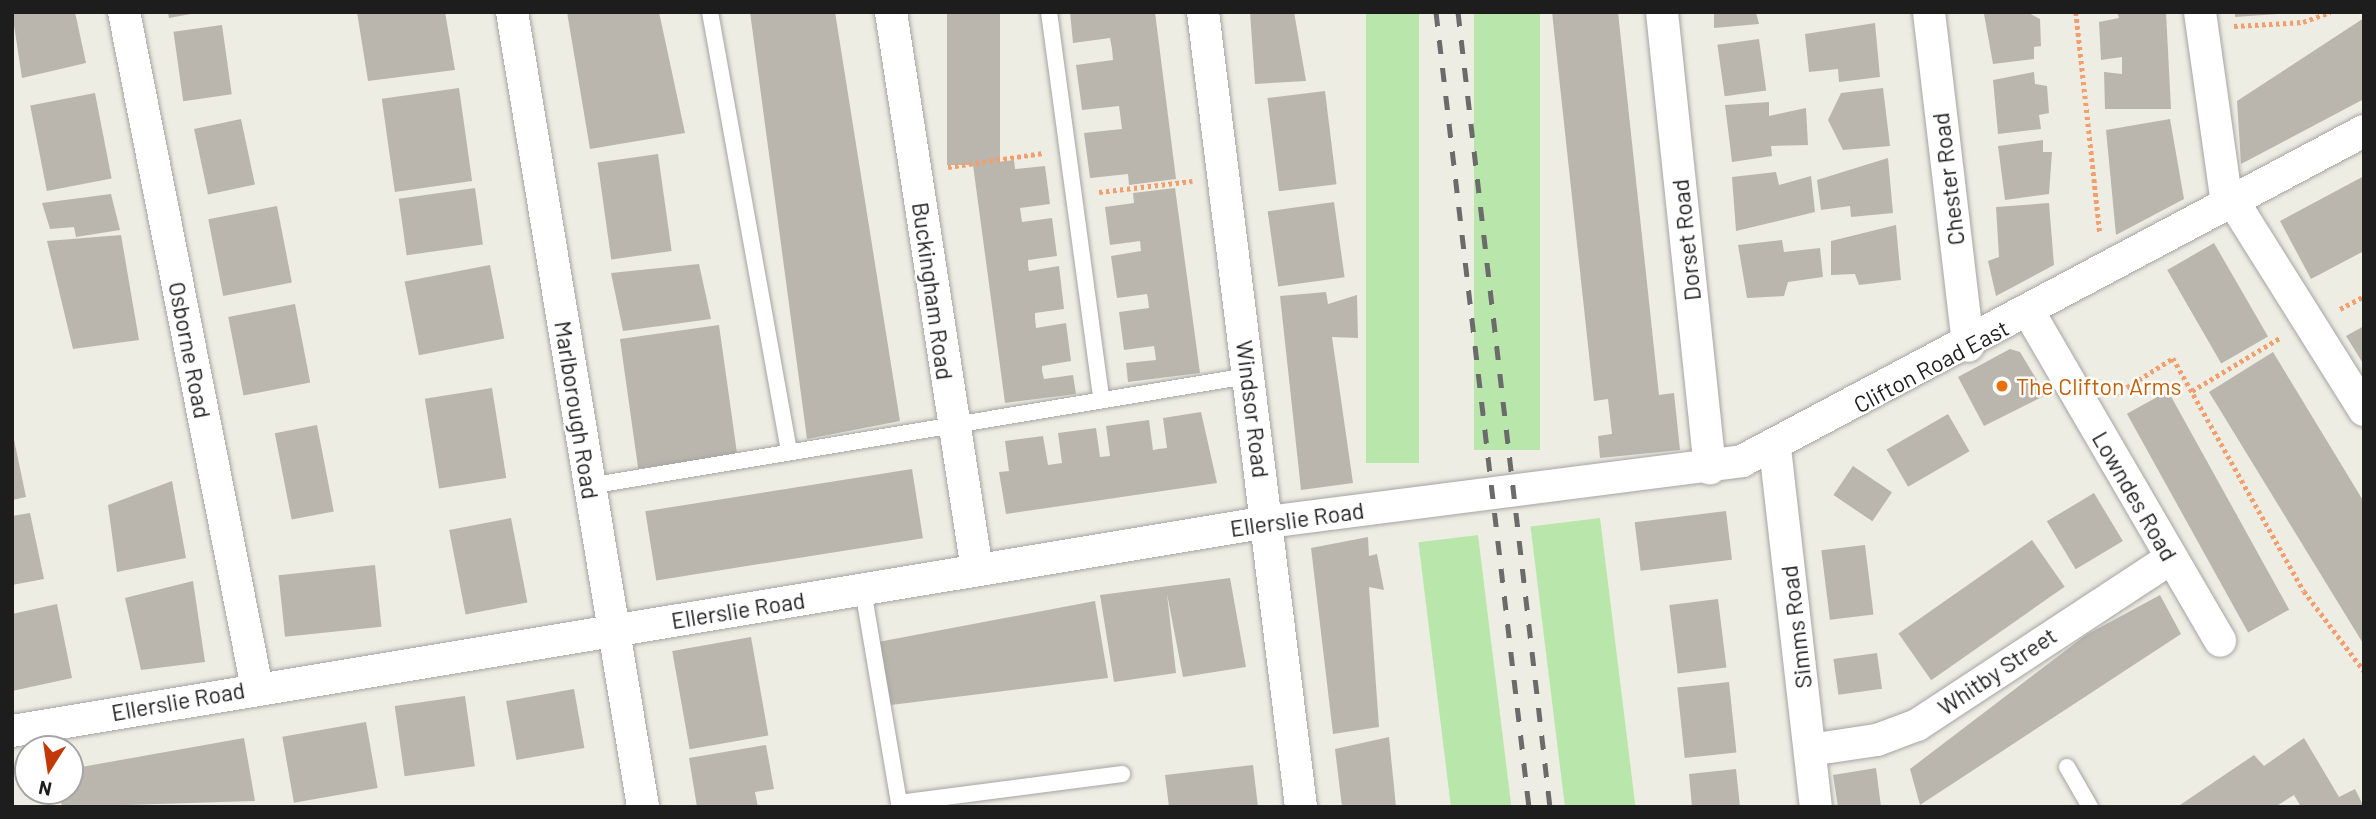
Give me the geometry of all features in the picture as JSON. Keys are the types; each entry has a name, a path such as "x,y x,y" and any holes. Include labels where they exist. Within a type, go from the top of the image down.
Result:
{"street":[{"name":"Osborne Road","path":"124,12 257,688"},
{"name":"Marlborough Road","path":"512,12 643,807"},
{"name":"Buckingham Road","path":"891,12 976,570"},
{"name":"Windsor Road","path":"1203,12 1301,807"},
{"name":"Dorset Road","path":"1662,12 1710,468"},
{"name":"Chester Road","path":"1929,12 1968,346"},
{"path":"2201,20 2230,202 2254,234 2364,410"},
{"name":"Clifton Road East","path":"1464,496 1710,468 1775,448 2030,314 2230,202 2364,131"},
{"name":"Lowndes Road","path":"2030,314 2220,641"},
{"name":"Simms Road","path":"1775,448 1816,807"},
{"name":"Ellerslie Road","path":"12,731 257,688 1267,522 1464,496"},
{"name":"Whitby Street","path":"1810,750 1917,726 2171,558"}],"lane":[{"path":"710,12 789,451"},
{"path":"1049,12 1101,397"},
{"path":"589,486 1101,397 1248,376"},
{"path":"863,590 899,803 1122,774"},
{"path":"2067,767 2090,807"}],"path":[{"path":"1808,12 1837,12"},
{"path":"2076,12 2105,272"},
{"path":"2201,20 2303,22 2330,12"},
{"path":"915,172 1068,150"},
{"path":"1074,195 1223,177"},
{"path":"2192,391 2308,321"},
{"path":"2088,413 2173,358 2304,592 2364,671"}],"green space":[{"path":"1366,12 1419,12 1419,463 1366,463"},
{"path":"1474,12 1540,12 1540,450 1474,450"},
{"path":"1600,518 1635,807 1565,807 1531,527"},
{"path":"1478,535 1511,807 1451,807 1418,542"}],"building":[{"path":"12,12 75,12 86,63 22,78"},
{"path":"168,12 191,12 191,14 169,18"},
{"path":"357,12 445,12 455,70 368,81"},
{"path":"567,12 659,12 685,133 590,149"},
{"path":"750,12 835,12 900,421 807,439"},
{"path":"947,12 1000,12 1000,165 947,165"},
{"path":"1070,12 1155,12 1176,179 1129,185 1128,174 1090,178 1084,133 1122,129 1119,106 1082,110 1076,65 1113,60 1112,49 1110,38 1073,43"},
{"path":"1250,12 1294,12 1306,81 1255,84"},
{"path":"1552,12 1618,12 1659,395 1674,393 1680,450 1600,458 1598,436 1612,434 1608,399 1594,401"},
{"path":"1714,12 1756,12 1759,24 1714,28"},
{"path":"2027,12 2040,19 2041,46 2034,47 2034,59 1993,64 1984,14"},
{"path":"2117,12 2166,12 2171,109 2105,109 2104,72 2122,74 2122,57 2101,60 2099,22 2119,18"},
{"path":"2235,12 2292,12 2293,13 2235,17"},
{"path":"2364,18 2364,99 2241,164 2237,101"},
{"path":"1875,23 1880,77 1839,82 1838,69 1809,72 1805,34"},
{"path":"222,25 232,94 183,101 173,32"},
{"path":"1759,39 1766,90 1725,96 1717,45"},
{"path":"2034,72 2035,84 2047,86 2049,113 2039,115 2041,129 1998,134 1993,80"},
{"path":"459,88 472,181 395,192 382,99"},
{"path":"1883,88 1890,146 1843,150 1828,120 1841,93"},
{"path":"1325,91 1336,184 1279,191 1267,98"},
{"path":"95,93 112,178 47,191 30,106"},
{"path":"1769,102 1769,116 1806,108 1808,145 1771,146 1772,156 1732,162 1725,105"},
{"path":"241,119 255,185 208,195 194,129"},
{"path":"2170,119 2184,199 2116,235 2106,130"},
{"path":"2043,140 2043,152 2052,152 2049,194 2005,200 1998,146"},
{"path":"658,154 672,251 611,260 598,162"},
{"path":"1888,158 1893,213 1851,217 1850,206 1821,210 1817,180"},
{"path":"1014,160 1015,169 1045,166 1050,204 1020,208 1022,222 1052,218 1057,256 1028,260 1028,265 1029,271 1059,266 1064,309 1035,313 1036,328 1066,323 1071,361 1042,366 1042,371 1044,379 1073,375 1076,394 1005,403 973,165"},
{"path":"1776,172 1779,185 1811,176 1815,212 1736,231 1732,177"},
{"path":"2364,176 2364,251 2311,279 2280,221"},
{"path":"475,188 483,244 407,255 399,199"},
{"path":"1175,188 1200,373 1128,382 1126,363 1156,360 1155,352 1154,346 1124,350 1119,312 1149,308 1148,299 1147,294 1117,298 1111,256 1141,251 1140,241 1110,245 1105,207 1134,203 1133,193"},
{"path":"111,194 120,230 76,237 74,227 50,229 42,203"},
{"path":"1334,202 1345,277 1278,287 1268,211"},
{"path":"2049,203 2054,265 1996,296 1988,261 1999,257 1996,207"},
{"path":"277,206 292,283 223,296 208,219"},
{"path":"1896,225 1901,280 1859,285 1855,274 1831,275 1831,241"},
{"path":"121,235 139,340 73,349 47,241"},
{"path":"1782,240 1784,252 1820,248 1823,277 1788,282 1784,296 1747,298 1738,245"},
{"path":"2214,243 2268,337 2221,364 2167,270"},
{"path":"699,264 711,319 623,331 611,273"},
{"path":"490,265 504,339 419,355 405,282"},
{"path":"1326,292 1328,304 1357,295 1358,338 1332,337 1353,483 1301,490 1280,296"},
{"path":"295,304 310,383 244,396 228,317"},
{"path":"719,325 737,455 638,469 620,339"},
{"path":"2364,326 2364,365 2346,336"},
{"name":"The Clifton Arms","path":"2010,349 2020,352 2046,395 1984,426 1958,377"},
{"path":"2273,352 2364,502 2364,645 2209,392"},
{"path":"492,388 506,478 439,489 425,399"},
{"path":"2168,391 2289,610 2248,632 2127,414"},
{"path":"1201,412 1217,483 1006,514 999,472 1009,471 1005,441 1043,436 1048,465 1062,463 1058,433 1096,428 1100,457 1110,456 1106,426 1149,420 1153,450 1167,448 1163,418"},
{"path":"1948,414 1970,451 1908,487 1887,450"},
{"path":"317,425 334,511 292,520 275,433"},
{"path":"12,430 26,497 12,500"},
{"path":"1853,466 1892,492 1872,521 1833,495"},
{"path":"912,469 923,538 656,580 645,511"},
{"path":"172,481 186,558 117,572 108,505"},
{"path":"2094,493 2123,541 2076,569 2047,521"},
{"path":"1726,511 1732,560 1641,571 1635,522"},
{"path":"30,513 44,579 12,585 12,516"},
{"path":"511,518 527,602 466,614 449,530"},
{"path":"1368,537 1369,556 1377,554 1384,590 1369,587 1379,727 1333,734 1311,548"},
{"path":"2032,540 2065,587 1931,680 1898,633"},
{"path":"1865,545 1874,614 1830,620 1821,550"},
{"path":"375,565 381,627 285,637 279,575"},
{"path":"1230,578 1246,667 1183,677 1167,594 1176,673 1114,682 1100,595"},
{"path":"193,581 205,662 141,670 125,598"},
{"path":"2160,595 2181,634 1920,805 1910,769 2086,635"},
{"path":"1718,599 1726,667 1678,673 1669,605"},
{"path":"1095,601 1108,678 891,705 878,642"},
{"path":"57,604 72,678 12,691 12,614"},
{"path":"751,637 768,735 690,749 672,651"},
{"path":"1877,653 1882,689 1838,695 1833,659"},
{"path":"1729,682 1736,753 1685,758 1677,687"},
{"path":"574,689 584,748 516,760 506,701"},
{"path":"465,696 475,766 405,776 395,706"},
{"path":"366,722 378,788 294,803 282,737"},
{"path":"1389,737 1396,807 1342,807 1335,749"},
{"path":"244,738 255,801 62,807 84,805 84,767"},
{"path":"2304,738 2339,797 2355,789 2364,807 2301,807 2294,795 2275,807 2177,807 2254,755 2264,766"},
{"path":"766,745 774,789 755,792 758,807 697,807 689,758"},
{"path":"1253,765 1258,807 1169,807 1165,775"},
{"path":"1876,768 1881,807 1838,807 1833,775"},
{"path":"1736,769 1740,807 1692,807 1689,774"}],"railway":[{"path":"1436,12 1529,807"},
{"path":"1458,12 1550,807"}],"place":[{"name":"The Clifton Arms","path":"2002,386"}]}
